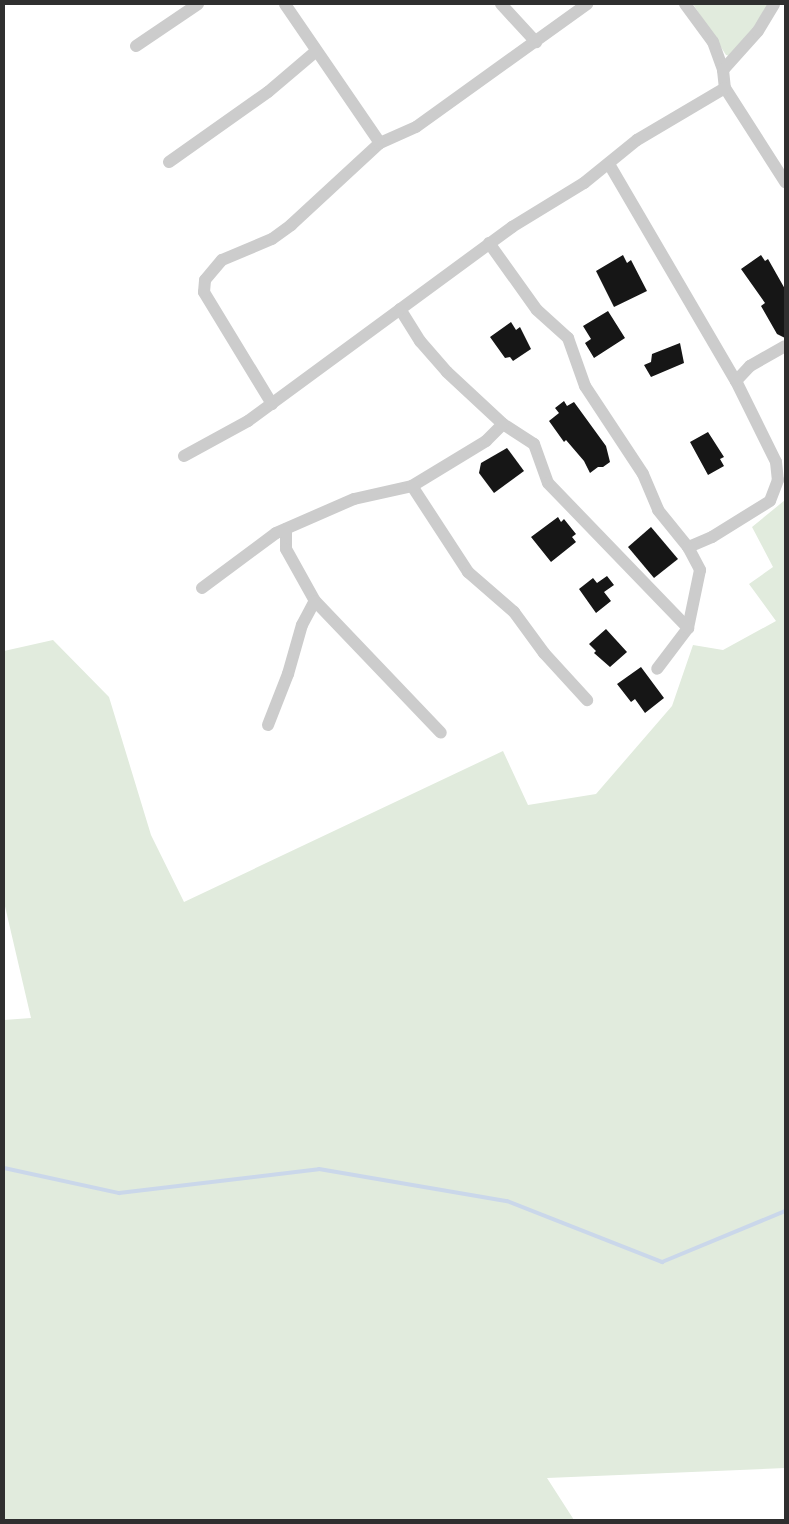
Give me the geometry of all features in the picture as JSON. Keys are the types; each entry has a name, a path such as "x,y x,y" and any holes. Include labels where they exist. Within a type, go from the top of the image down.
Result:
{"street":[{"path":"136,46 198,4"},
{"path":"285,4 315,52 380,143"},
{"path":"501,4 536,42"},
{"path":"272,404 204,292 205,280 222,260 272,239 291,225 380,143 416,127 587,4"},
{"path":"685,4 713,42 723,70 725,88 785,182"},
{"path":"723,70 758,31 774,4"},
{"path":"169,162 268,92 315,52"},
{"path":"184,456 248,421 489,243 609,164 637,140 725,88"},
{"path":"609,164 736,381 776,462 776,492 755,512 688,547"},
{"path":"489,243 537,310 570,342 585,386 643,474 658,510 688,547 701,577 688,628 657,669"},
{"path":"400,308 432,355 503,424 534,444 548,483 688,628"},
{"path":"736,381 750,366 785,346"},
{"path":"202,588 268,537 354,499 412,486 486,441 503,424"},
{"path":"412,486 468,572 518,616 544,652 587,700"},
{"path":"286,529 286,549 315,601 441,733"},
{"path":"268,725 288,674 302,625 315,601"}],"green space":[{"path":"693,4 775,4 730,56 726,55"},
{"path":"785,500 785,1468 547,1478 574,1520 4,1520 4,1020 31,1018 4,902 4,651 53,640 109,697 151,835 184,902 503,751 528,805 596,794 672,706 693,645 723,650 776,621 749,584 773,567 752,527"}],"building":[{"path":"623,255 627,263 631,260 647,291 614,307 596,271"},
{"path":"761,255 765,261 768,259 785,289 785,338 777,334 761,306 765,303 741,269"},
{"path":"608,311 625,338 594,358 585,343 591,339 583,326"},
{"path":"511,322 516,330 520,327 531,349 513,361 510,357 505,358 490,337"},
{"path":"680,343 684,363 651,377 644,365 651,362 652,354"},
{"path":"564,401 567,406 574,402 606,446 610,462 603,467 598,467 590,473 584,461 566,440 564,442 549,421 559,413 555,408"},
{"path":"708,432 724,457 720,459 724,466 708,475 690,442"},
{"path":"507,448 524,471 494,493 479,473 481,463"},
{"path":"558,517 561,522 564,519 576,534 572,537 576,542 551,562 531,537"},
{"path":"651,527 678,559 654,578 628,547"},
{"path":"607,576 614,585 604,592 611,601 596,613 579,589 593,578 597,583"},
{"path":"606,629 627,652 610,667 594,653 596,651 589,644"},
{"path":"641,667 664,698 645,713 635,699 631,702 617,684"}],"waterway":[{"path":"4,1168 119,1193 319,1169 507,1201 662,1262 785,1211"}]}
